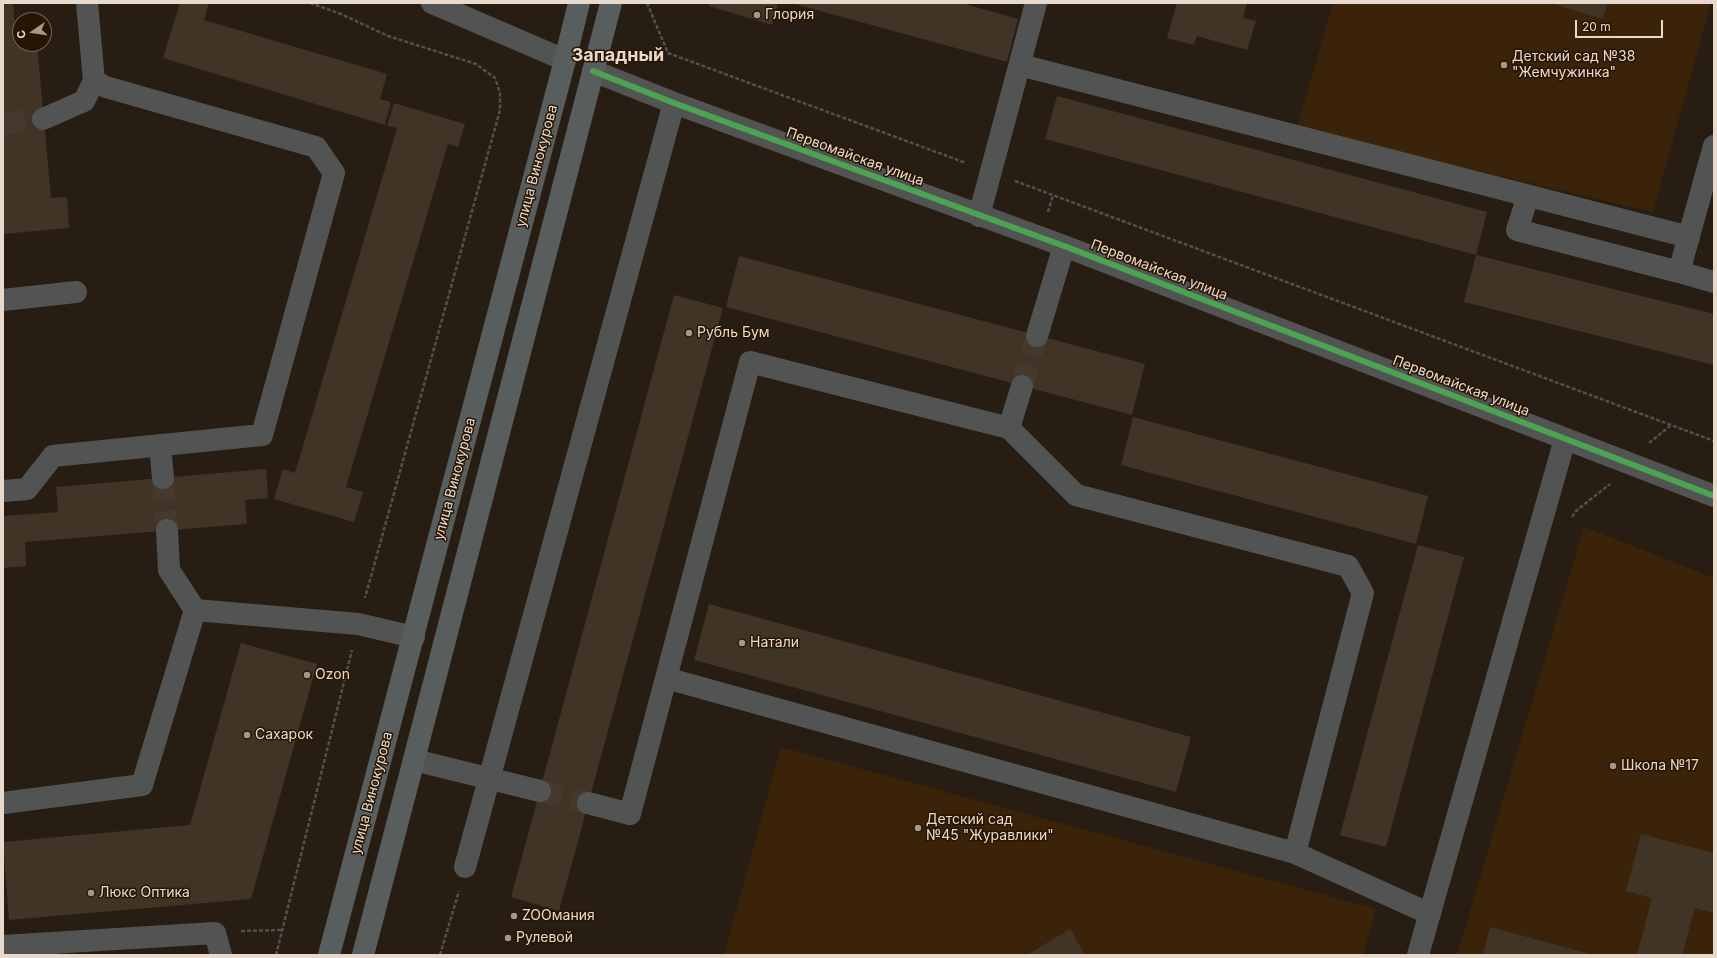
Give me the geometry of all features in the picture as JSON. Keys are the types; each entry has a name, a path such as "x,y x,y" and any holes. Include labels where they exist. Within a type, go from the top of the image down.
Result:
{"main road":[{"name":"улица Винокурова","path":"329,955 414,637 579,3"},
{"path":"363,955 611,3"},
{"name":"Первомайская улица","path":"565,60 593,71"},
{"path":"414,637 444,645"},
{"path":"383,752 414,760"}],"street":[{"path":"43,118 84,101 94,81 87,3"},
{"name":"Первомайская улица","path":"432,3 565,60"},
{"path":"979,216 1036,3"},
{"path":"1020,65 1689,237"},
{"name":"Первомайская улица","path":"593,71 674,103 1064,246 1714,496"},
{"path":"3,491 27,489 53,456 262,435 334,173 316,147 106,87 94,81"},
{"path":"465,867 674,103"},
{"path":"1679,272 1714,146"},
{"path":"1528,196 1517,230 1714,282"},
{"path":"1037,336 1064,246"},
{"path":"3,300 76,292"},
{"path":"588,803 630,814 750,362 1009,428 1076,495 1348,566 1363,592 1295,853"},
{"path":"1009,428 1022,386"},
{"path":"1418,955 1565,439"},
{"path":"160,445 163,478"},
{"path":"3,802 142,784 195,610 169,570 167,530"},
{"path":"195,610 358,624 414,637"},
{"path":"666,678 1295,853 1430,914"},
{"path":"414,760 540,791"},
{"path":"3,946 215,932 220,955"}],"path":[{"path":"276,955 358,624 500,110 500,93 494,78 476,64 388,36 341,14 310,3"},
{"path":"647,3 668,54 991,172 1714,441"},
{"path":"1047,213 1053,195"},
{"path":"1648,443 1671,425"},
{"path":"1569,521 1576,511 1614,481"},
{"path":"440,955 465,867"},
{"path":"215,932 282,930"}],"shaded area":[{"name":"Детский сад №38 \"Жемчужинка\"","path":"1333,3 1711,3 1653,212 1297,128"},
{"name":"Школа №17","path":"1584,527 1714,578 1714,955 1457,955"},
{"name":"Детский сад №45 \"Журавлики\"","path":"781,747 1376,909 1363,955 724,955"}],"building":[{"path":"3,3 13,3 12,52 38,52 51,198 67,197 69,228 3,234"},
{"path":"180,3 209,3 204,20 387,74 380,99 391,102 385,125 163,58"},
{"name":"Глория","path":"710,3 778,3 772,25 709,6"},
{"path":"791,3 962,3 1018,19 1007,62"},
{"path":"1177,3 1247,3 1243,18 1256,21 1247,50 1197,36 1194,45 1167,38"},
{"path":"1550,3 1608,3 1603,19"},
{"path":"1057,96 1487,212 1476,255 1045,139"},
{"path":"394,103 465,124 458,147 448,144 346,487 363,492 354,522 274,499 283,469 295,473 397,128 387,126"},
{"path":"1476,255 1714,314 1714,365 1464,302"},
{"path":"739,256 1145,364 1132,415 726,307"},
{"path":"674,295 723,308 559,911 511,897"},
{"path":"1133,417 1428,496 1416,544 1121,465"},
{"path":"266,469 268,498 245,500 247,524 25,542 26,566 3,568 3,516 58,512 56,487"},
{"path":"1418,545 1464,557 1386,847 1340,835"},
{"path":"709,604 1191,737 1176,792 694,660"},
{"path":"241,643 317,664 251,899 9,920 3,842 190,825"},
{"path":"1641,834 1714,853 1714,913 1695,908 1682,955 1637,955 1652,898 1626,891"},
{"path":"1490,927 1594,955 1483,955"},
{"path":"1070,929 1085,955 1027,955"}],"tunnel":[{"path":"3,124 43,119"},
{"path":"1022,386 1037,336"},
{"path":"163,478 167,530"},
{"path":"540,791 588,803"}],"cycle path":[{"path":"593,71 674,103 1064,246 1714,496"}],"place":[{"name":"Глория","path":"757,15"},
{"name":"Детский сад №38 \"Жемчужинка\"","path":"1504,65"},
{"name":"Рубль Бум","path":"689,333"},
{"name":"Натали","path":"742,643"},
{"name":"Ozon","path":"307,675"},
{"name":"Сахарок","path":"247,735"},
{"name":"Школа №17","path":"1613,766"},
{"name":"Детский сад №45 \"Журавлики\"","path":"918,828"},
{"name":"Люкс Оптика","path":"91,893"},
{"name":"ZOOмания","path":"514,916"},
{"name":"Рулевой","path":"508,938"}],"district":[{"name":"Западный","path":"618,56"}]}
